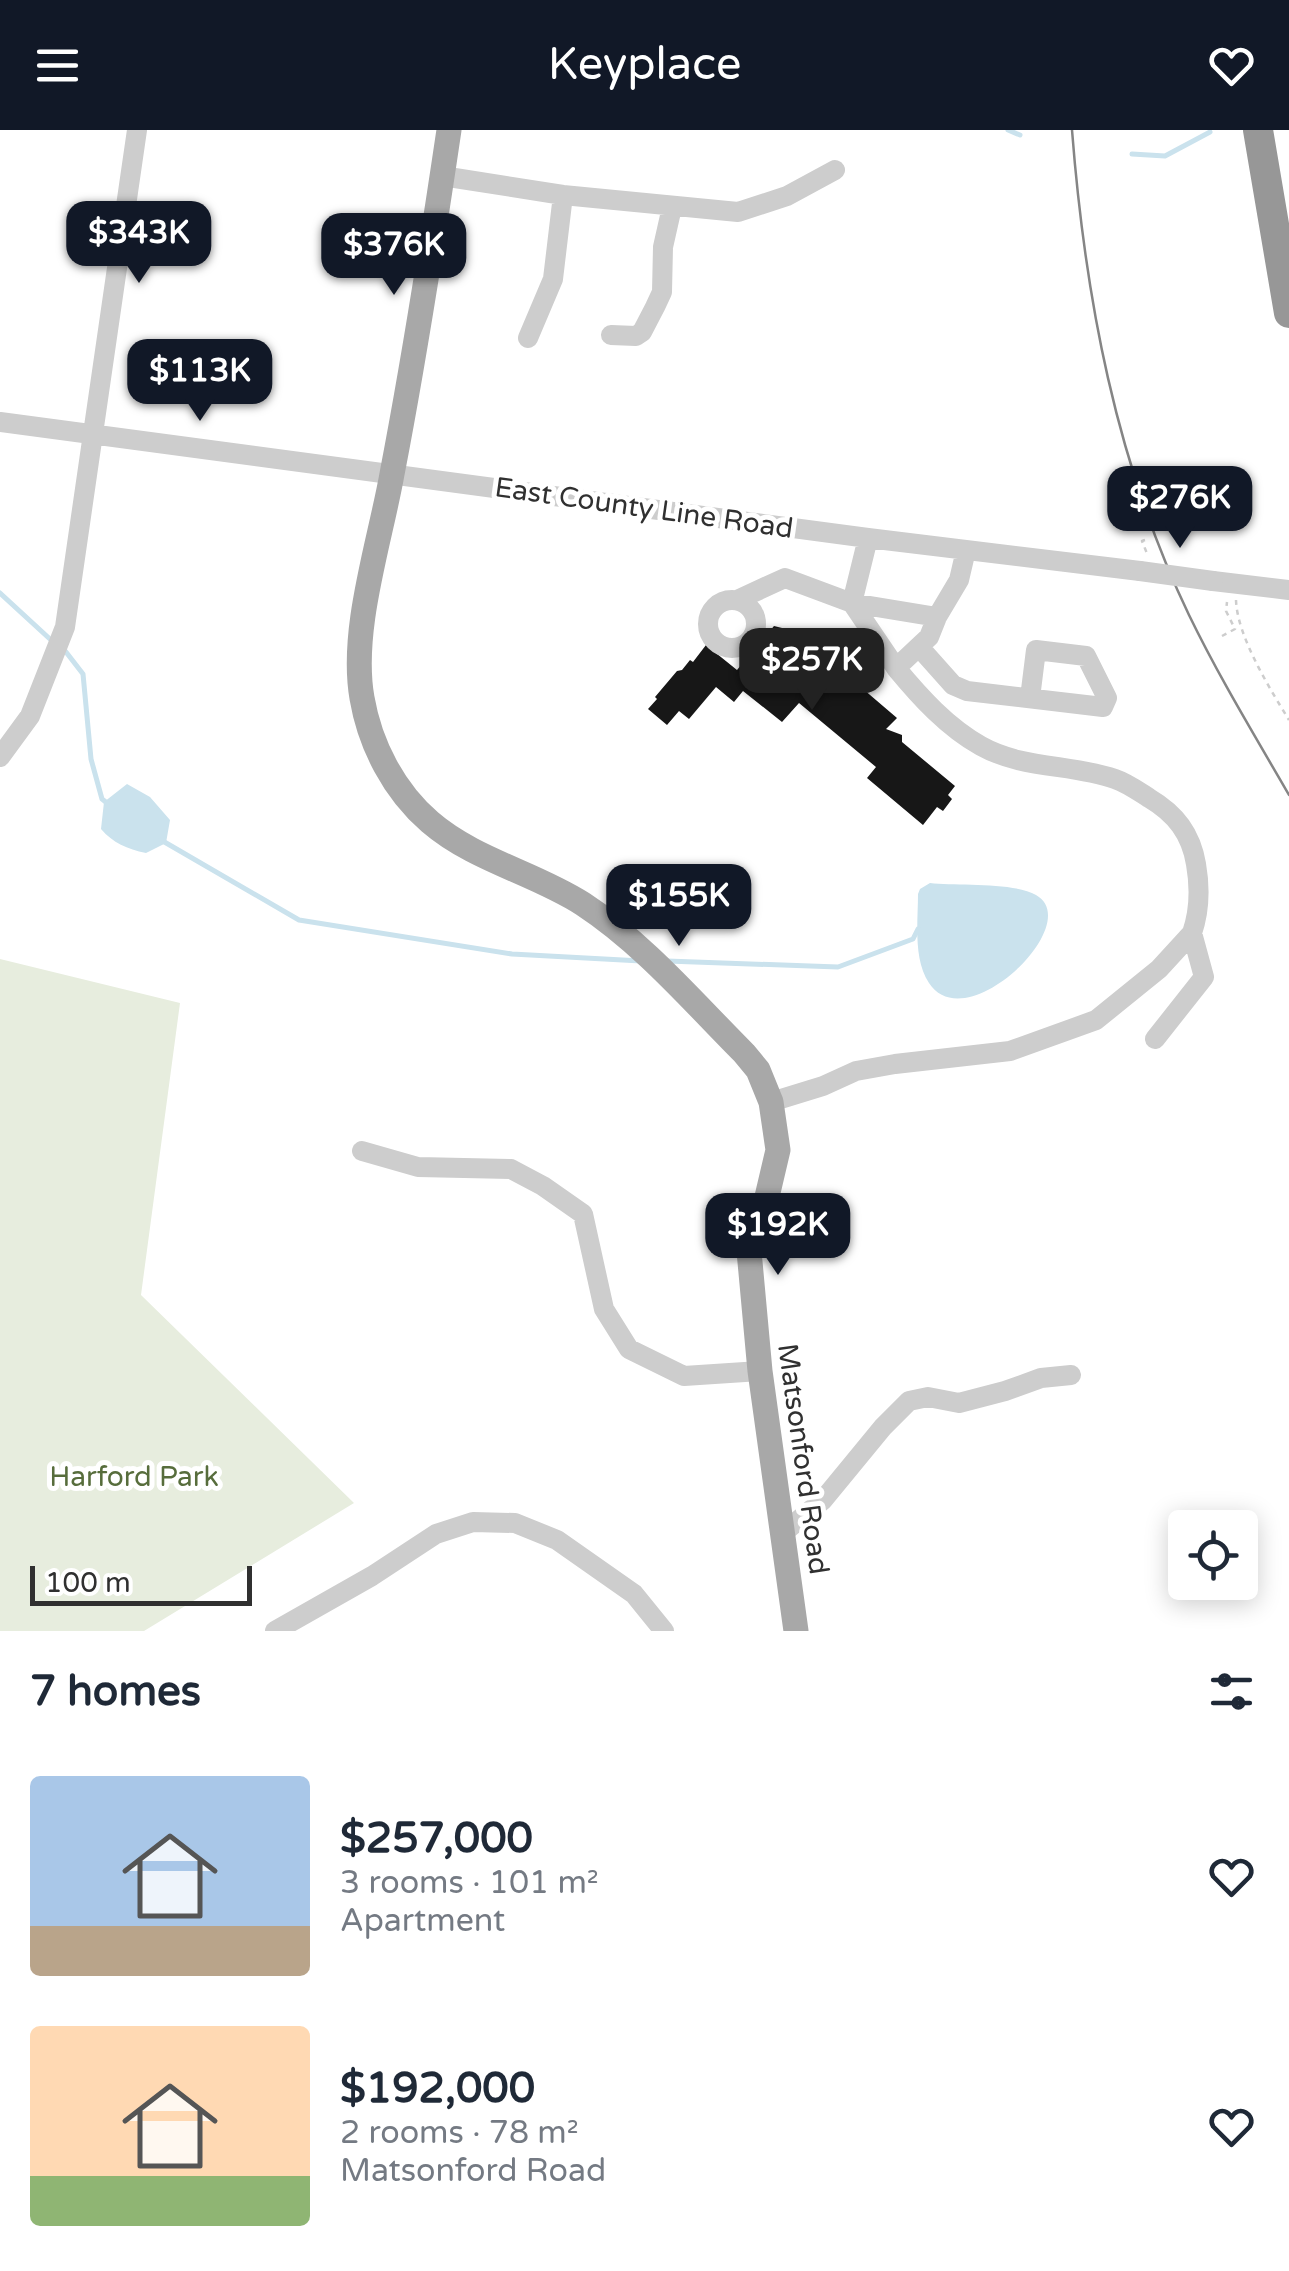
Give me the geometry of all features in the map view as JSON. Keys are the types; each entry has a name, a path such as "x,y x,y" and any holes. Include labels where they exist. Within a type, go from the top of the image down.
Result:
{"highway":[{"path":"1258,130 1289,314"}],"main road":[{"name":"Matsonford Road","path":"449,130 393,474 362,624 361,696 367,722 392,779 432,825 579,902 620,929 758,1070 771,1102 778,1150 749,1250 760,1371 796,1631"}],"street":[{"path":"0,758 30,716 64,627 137,130"},
{"path":"442,176 563,195 738,212 786,196 835,170"},
{"path":"528,338 553,279 563,195"},
{"path":"611,335 636,336 656,307 662,292 662,247 672,207"},
{"name":"East County Line Road","path":"0,422 868,538 1145,567 1289,590"},
{"path":"868,538 852,603 918,695 983,747 1029,763 1118,780 1161,805 1182,826 1192,844 1200,890 1192,933 1204,977 1155,1039"},
{"path":"896,668 929,637 959,580 966,550"},
{"path":"737,600 785,578 852,603 937,617"},
{"path":"920,648 953,685 967,691 1030,698"},
{"path":"771,1102 856,1071 1010,1051 1096,1020 1159,969 1192,933"},
{"path":"362,1151 418,1167 511,1169 543,1186 583,1214 604,1310 629,1350 684,1376 760,1371"},
{"path":"783,1533 823,1500 909,1401 928,1397 959,1402 1041,1378 1071,1374"},
{"path":"275,1631 436,1534 472,1522 515,1524 558,1540 634,1594 664,1631"}],"path":[{"path":"1145,540 1145,567"},
{"path":"1222,636 1235,629 1226,611 1226,582"},
{"path":"1226,582 1240,625 1267,684 1289,720"}],"green space":[{"name":"Harford Park","path":"0,959 180,1003 141,1295 354,1503 144,1631 0,1631"}],"water":[{"path":"127,784 150,797 170,820 166,843 146,853 121,845 101,829 104,802"},
{"path":"930,883 1026,891 1036,895 1047,909 1046,929 1015,971 992,988 968,997 946,997 929,983 918,952 918,894"}],"building":[{"path":"774,626 782,628 816,657 810,665 821,675 839,688 849,677 897,718 886,729 902,735 902,742 955,786 943,811 937,807 923,825 867,778 876,767 799,703 782,722 743,691 734,702 716,687 689,719 679,711 667,725 648,709 677,671 690,660 693,662 706,645 737,670"}],"waterway":[{"path":"1008,130 1020,135"},
{"path":"1132,154 1165,156 1210,132"},
{"path":"0,593 51,640"},
{"path":"66,652 83,674 91,759 102,799 107,803"},
{"path":"161,840 299,920 512,954 641,961"},
{"path":"667,961 838,967 913,939 918,929"}],"tram line":[{"path":"1072,130 1095,317 1123,439 1142,499 1189,615 1289,795"}]}
